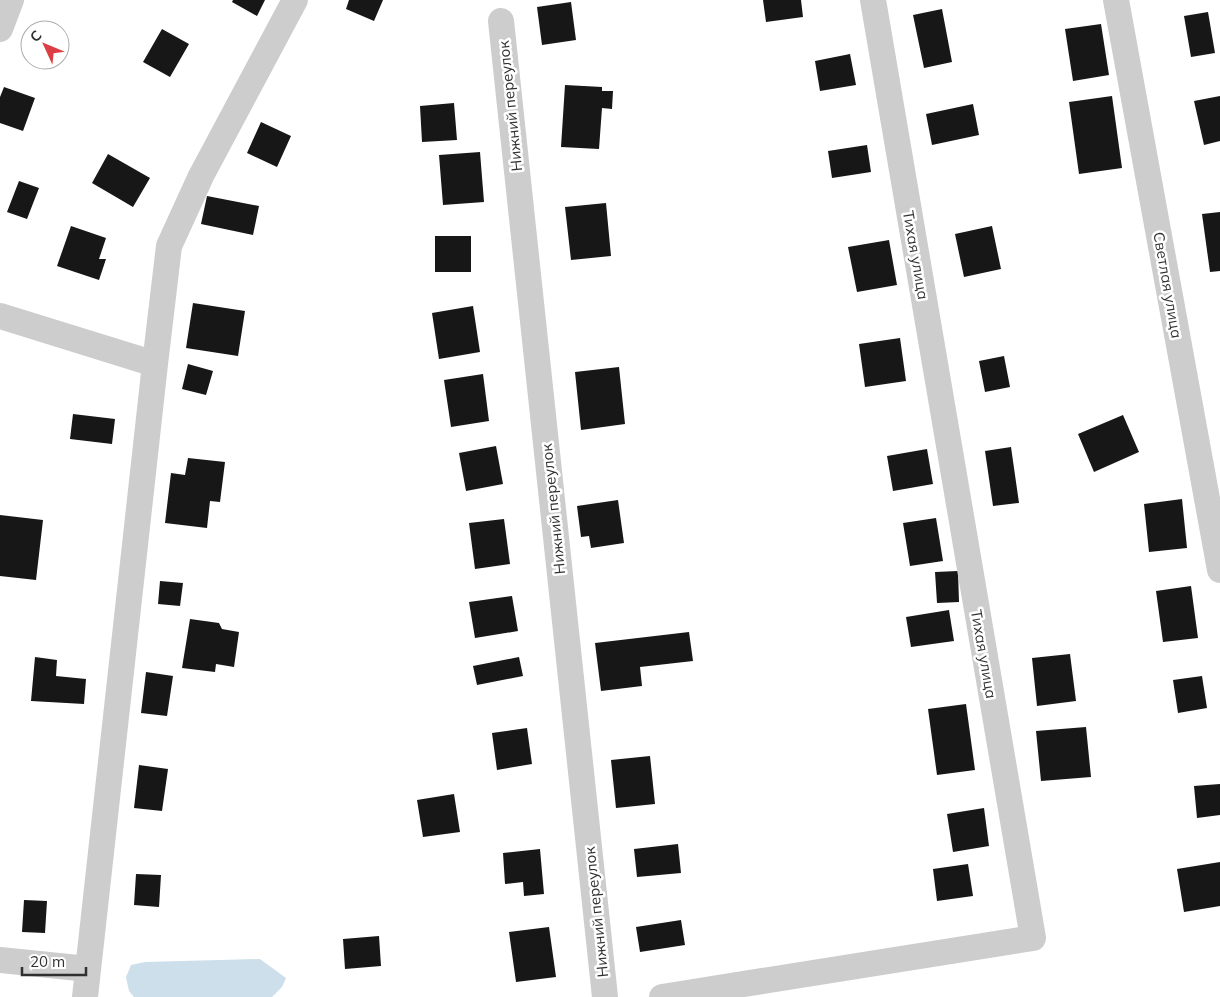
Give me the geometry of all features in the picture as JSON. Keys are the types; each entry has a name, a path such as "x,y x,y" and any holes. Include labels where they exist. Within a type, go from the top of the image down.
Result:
{"street":[{"path":"0,28 11,0"},
{"path":"85,997 169,246 200,176 295,0"},
{"name":"Тихая улица","path":"662,997 1033,938 873,0"},
{"name":"Светлая улица","path":"1116,0 1220,570"},
{"name":"Нижний переулок","path":"501,21 605,997"},
{"path":"0,316 155,364"},
{"path":"0,960 88,970"}],"water":[{"path":"260,959 286,978 282,987 272,997 134,997 129,991 126,977 131,965 145,962"}],"building":[{"path":"233,0 265,0 257,16 232,2"},
{"path":"349,0 383,0 374,21 346,9"},
{"path":"763,0 801,0 803,17 766,22"},
{"path":"571,2 576,40 542,45 537,7"},
{"path":"942,9 952,62 924,68 913,15"},
{"path":"1208,12 1215,53 1191,57 1184,16"},
{"path":"1101,24 1109,75 1073,81 1065,29"},
{"path":"162,29 189,44 170,77 143,62"},
{"path":"850,54 856,85 820,91 815,61"},
{"path":"565,85 602,87 602,91 613,91 612,109 602,108 599,149 561,147"},
{"path":"4,87 35,98 23,131 0,123 0,97"},
{"path":"1112,96 1122,168 1079,174 1069,102"},
{"path":"1220,96 1220,141 1204,145 1194,101"},
{"path":"454,103 457,140 422,142 420,106"},
{"path":"973,104 979,135 932,145 926,114"},
{"path":"261,122 291,136 277,167 247,153"},
{"path":"867,145 871,172 832,178 828,151"},
{"path":"480,152 484,202 443,205 439,155"},
{"path":"108,154 150,178 133,207 92,183"},
{"path":"19,181 39,188 27,219 7,212"},
{"path":"207,196 259,206 253,235 201,224"},
{"path":"606,203 611,256 571,260 565,207"},
{"path":"1220,212 1220,271 1210,272 1202,214"},
{"path":"71,226 106,238 99,259 106,259 99,280 57,266"},
{"path":"992,226 1001,269 964,277 955,234"},
{"path":"435,236 471,236 471,272 435,272"},
{"path":"889,240 897,285 857,292 848,247"},
{"path":"193,303 245,311 238,356 186,348"},
{"path":"473,306 480,352 439,359 432,313"},
{"path":"900,338 906,381 865,387 859,344"},
{"path":"1004,356 1010,387 985,392 979,361"},
{"path":"188,364 213,371 206,395 182,389"},
{"path":"619,367 625,424 581,430 575,372"},
{"path":"483,374 489,421 451,427 444,380"},
{"path":"73,414 115,419 112,444 70,439"},
{"path":"1123,415 1139,452 1094,472 1078,434"},
{"path":"496,446 503,484 466,491 459,453"},
{"path":"1011,447 1019,503 993,506 985,451"},
{"path":"927,449 933,484 893,491 887,456"},
{"path":"188,458 225,462 220,502 210,501 207,528 165,523 171,473 185,475"},
{"path":"1182,499 1187,548 1149,552 1144,504"},
{"path":"618,500 624,543 591,548 589,536 581,537 577,506"},
{"path":"0,515 43,520 36,580 0,576"},
{"path":"936,518 943,561 910,566 903,523"},
{"path":"504,519 510,564 475,569 469,523"},
{"path":"958,571 959,602 937,603 935,572"},
{"path":"160,581 183,583 180,606 158,604"},
{"path":"1191,586 1198,638 1163,642 1156,591"},
{"path":"512,596 518,631 475,638 469,602"},
{"path":"949,610 954,641 911,647 906,617"},
{"path":"190,619 219,623 222,629 239,632 234,667 216,664 215,672 182,668"},
{"path":"689,632 693,661 640,667 642,686 601,691 595,643"},
{"path":"1070,654 1076,701 1037,706 1032,658"},
{"path":"35,657 57,660 56,676 86,679 84,704 31,701"},
{"path":"519,657 523,676 477,685 473,666"},
{"path":"146,672 173,676 167,716 141,713"},
{"path":"1202,676 1207,708 1178,713 1173,680"},
{"path":"966,704 975,770 937,775 928,709"},
{"path":"1086,727 1091,777 1041,781 1036,731"},
{"path":"527,728 532,764 497,770 492,733"},
{"path":"650,756 655,804 616,808 611,760"},
{"path":"139,765 168,769 162,811 134,808"},
{"path":"1220,784 1220,815 1197,818 1194,786"},
{"path":"454,794 460,832 423,837 417,800"},
{"path":"984,808 989,846 953,852 947,814"},
{"path":"678,844 681,873 637,877 634,849"},
{"path":"540,849 544,894 524,896 523,882 505,884 503,853"},
{"path":"1220,862 1220,906 1184,912 1177,869"},
{"path":"968,864 973,896 937,901 933,869"},
{"path":"136,874 161,875 159,907 134,905"},
{"path":"24,900 47,901 45,933 22,932"},
{"path":"681,920 685,945 640,952 636,927"},
{"path":"549,927 556,977 516,982 509,932"},
{"path":"379,936 381,966 345,969 343,939"}]}
